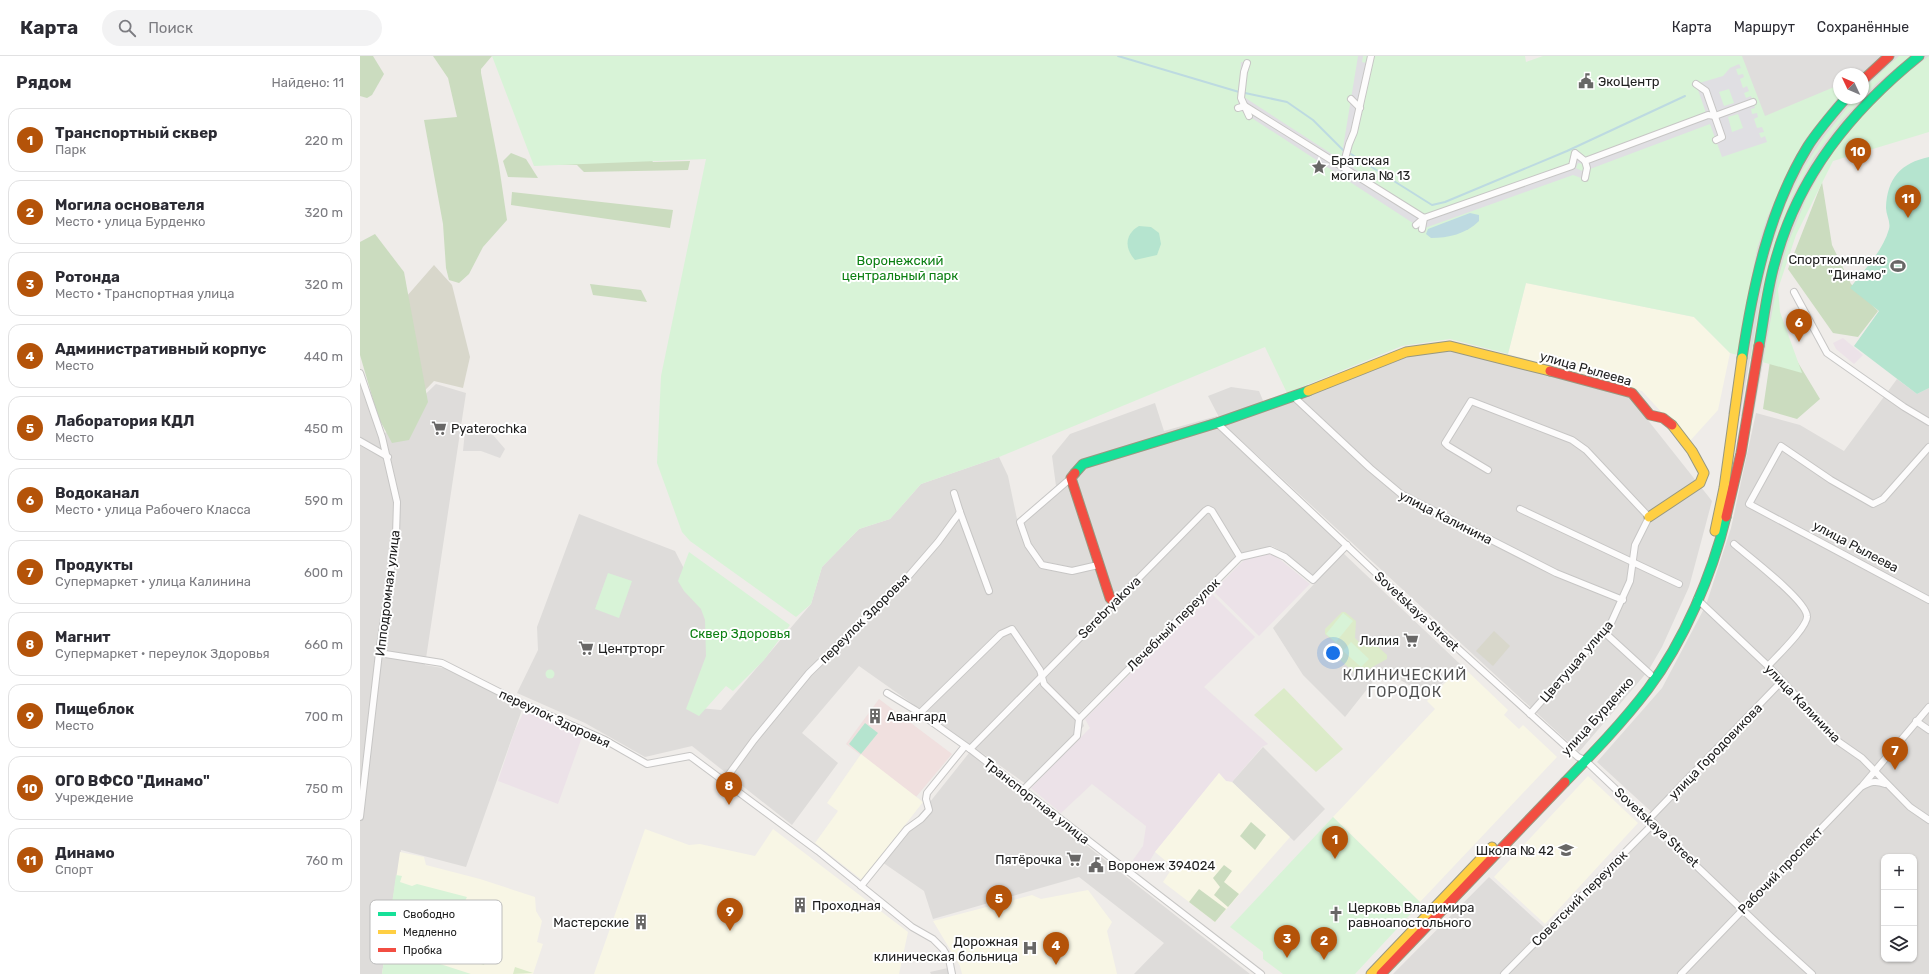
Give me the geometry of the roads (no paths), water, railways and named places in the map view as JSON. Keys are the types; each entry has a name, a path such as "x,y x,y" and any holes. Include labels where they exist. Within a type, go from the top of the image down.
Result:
{"main road":[{"path":"1869,74 1889,56"},
{"name":"улица Бурденко","path":"1382,974 1648,689 1666,662 1697,599 1722,532 1739,462 1768,296 1778,250 1793,211 1805,184 1839,132 1859,109 1895,75 1919,56"},
{"name":"улица Бурденко","path":"1371,974 1582,759 1660,661 1686,611 1707,559 1722,499 1754,292 1765,248 1779,206 1807,148 1841,104"},
{"name":"улица Рылеева","path":"1071,478 1083,464 1160,439 1218,423 1294,397 1406,352 1450,346 1492,355 1632,393 1650,415 1668,421 1692,448 1704,473 1700,483 1649,517"},
{"path":"1071,478 1098,565 1110,598 1114,602"}],"street":[{"path":"1343,166 1348,143 1354,132 1361,108 1371,56"},
{"path":"1247,63 1244,72 1241,108 1249,116"},
{"path":"1696,84 1706,91 1715,116 1722,137 1716,140"},
{"path":"1351,99 1361,108"},
{"path":"1585,161 1708,115 1715,116 1753,102"},
{"path":"1350,106 1361,108"},
{"path":"1241,108 1296,134 1343,166 1394,196 1424,218"},
{"path":"1416,226 1424,218 1450,208 1572,166 1575,153 1585,161 1588,168 1585,178"},
{"path":"1422,229 1424,218"},
{"path":"1794,292 1827,353 1929,422"},
{"name":"Ипподромная улица","path":"360,373 388,458 397,502 396,535 379,653 360,817"},
{"name":"улица Калинина","path":"1294,397 1370,468 1401,494 1556,573 1623,600"},
{"path":"1488,470 1448,446 1446,443 1471,401 1572,440 1586,450 1649,517"},
{"name":"Sovetskaya Street","path":"1218,423 1347,545 1530,714 1652,821 1812,974"},
{"path":"360,441 388,458"},
{"name":"улица Рылеева","path":"1929,447 1883,499 1873,504 1831,480 1781,446 1749,504 1929,600"},
{"path":"1071,478 1020,522 1028,545 1042,565 1072,571 1098,565"},
{"path":"954,493 990,591"},
{"name":"Serebryakova","path":"861,886 907,829 921,819 929,810 926,799 927,793 968,748 1204,511 1208,509 1212,511 1240,557"},
{"path":"1520,509 1679,584"},
{"name":"переулок Здоровья","path":"724,780 754,740 809,673 906,578 938,542 960,512"},
{"name":"Цветущая улица","path":"1530,714 1611,623 1623,600 1630,581 1635,545 1649,517"},
{"path":"1734,544 1790,591 1805,611 1807,617 1804,626 1768,666"},
{"path":"1240,557 1270,550 1285,557 1313,580 1347,545"},
{"name":"Лечебный переулок","path":"1080,719 1240,557"},
{"name":"улица Калинина","path":"1697,599 1768,666 1781,682 1839,742 1857,754 1910,807 1929,820"},
{"path":"920,713 1001,634 1012,629 1040,670 1044,684 1080,719 1077,736 1023,790"},
{"path":"1604,632 1650,674"},
{"name":"переулок Здоровья","path":"379,653 442,663 521,703 605,740 647,764 690,756 724,780 912,927 933,939 943,948 952,974"},
{"name":"улица Городовикова","path":"1652,821 1781,682"},
{"name":"Транспортная улица","path":"887,693 920,713 968,748 1261,974"},
{"path":"1861,787 1929,707"},
{"path":"1916,721 1929,730"},
{"name":"Рабочий проспект","path":"1681,974 1861,787 1870,782 1878,781 1887,784"},
{"name":"Советский переулок","path":"1504,974 1652,821"}],"water":[{"path":"1470,213 1479,215 1479,221 1463,232 1437,238 1431,238 1426,234 1428,229"}],"waterway":[{"path":"1118,56 1239,92"},
{"path":"1245,93 1287,102 1313,120 1343,150"},
{"path":"1351,154 1432,205 1445,202 1567,151 1685,96"}],"place":[{"name":"ЭкоЦентр","path":"1586,81"},
{"name":"Братская могила № 13","path":"1319,167"},
{"name":"ОГО ВФСО \"Динамо\"","path":"1858,171"},
{"name":"Динамо","path":"1908,218"},
{"name":"Спорткомплекс \"Динамо\"","path":"1898,266"},
{"name":"Водоканал","path":"1799,342"},
{"name":"Pyaterochka","path":"439,428"},
{"name":"Лилия","path":"1411,640"},
{"name":"Центрторг","path":"586,648"},
{"name":"Авангард","path":"875,716"},
{"name":"Продукты","path":"1895,770"},
{"name":"Магнит","path":"729,805"},
{"name":"Школа № 42","path":"1566,850"},
{"name":"Пятёрочка","path":"1074,859"},
{"name":"Транспортный сквер","path":"1335,859"},
{"name":"Воронеж 394024","path":"1096,865"},
{"name":"Проходная","path":"800,905"},
{"name":"Церковь Владимира равноапостольного","path":"1336,914"},
{"name":"Лаборатория КДЛ","path":"999,918"},
{"name":"Мастерские","path":"641,922"},
{"name":"Пищеблок","path":"730,931"},
{"name":"Дорожная клиническая больница","path":"1030,948"},
{"name":"Ротонда","path":"1287,958"},
{"name":"Могила основателя","path":"1324,960"},
{"name":"Административный корпус","path":"1056,965"}],"district":[{"name":"КЛИНИЧЕСКИЙ ГОРОДОК","path":"1405,684"}],"park label":[{"name":"Воронежский центральный парк","path":"900,268"},
{"name":"Сквер Здоровья","path":"740,633"}]}
